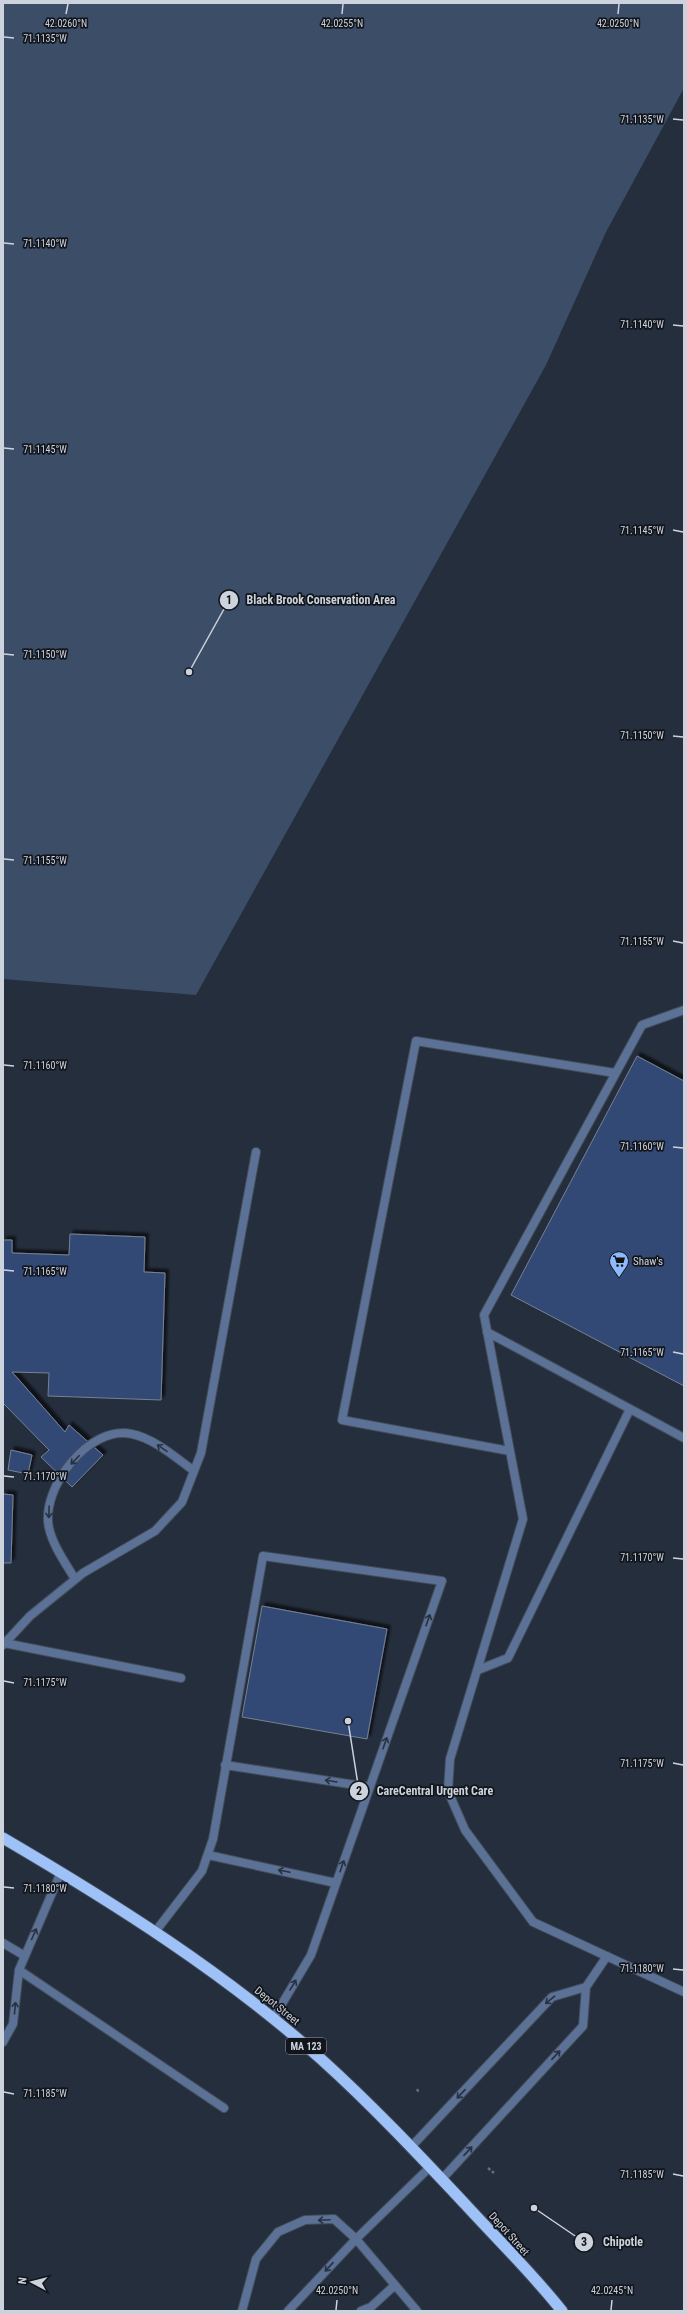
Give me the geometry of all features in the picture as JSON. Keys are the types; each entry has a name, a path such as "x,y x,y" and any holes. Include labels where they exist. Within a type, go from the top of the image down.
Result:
{"highway":[{"name":"Depot Street","path":"3,1838 61,1872 155,1932 273,2019 320,2058 442,2179 562,2311"}],"lane":[{"path":"684,1010 642,1025 484,1315 523,1519 450,1760 448,1791 465,1830 533,1922 684,1992"},
{"path":"510,1451 342,1420 416,1041 615,1073"},
{"path":"4,1644 30,1616 83,1573 155,1531 182,1502 201,1453 256,1152"},
{"path":"487,1332 684,1438"},
{"path":"478,1670 508,1658 630,1409"},
{"path":"75,1580 48,1528 50,1502 62,1472 93,1441 114,1432 132,1434 158,1445 194,1471"},
{"path":"155,1932 202,1871 213,1838 263,1556 442,1581 311,1955 273,2019"},
{"path":"4,1644 181,1678"},
{"path":"225,1765 370,1787"},
{"path":"208,1855 336,1883"},
{"path":"3,2042 14,2024 18,1970 61,1872"},
{"path":"3,1943 25,1956"},
{"path":"442,2179 583,2026 586,1987 607,1956"},
{"path":"18,1970 224,2108"},
{"path":"411,2147 552,1997 586,1987"},
{"path":"288,2311 356,2239 430,2167"},
{"path":"242,2311 256,2259 278,2232 305,2220 334,2219 356,2239 417,2311"},
{"path":"361,2311 371,2307 395,2286"}],"path":[{"path":"417,2089 419,2093"},
{"path":"488,2168 494,2173"}],"shaded area":[{"path":"3,3 684,3 684,88 606,232 546,365 196,995 3,979"}],"building":[{"path":"637,1056 684,1081 684,1386 511,1295"},
{"path":"70,1234 145,1237 144,1272 165,1273 161,1400 48,1396 49,1373 12,1372 65,1432 69,1425 103,1455 72,1487 41,1457 49,1450 3,1403 3,1240 12,1240 12,1253 69,1255"},
{"path":"11,1450 32,1455 28,1474 8,1470"},
{"path":"3,1494 13,1495 11,1563 3,1563"},
{"path":"262,1606 387,1629 367,1739 242,1717"}],"place":[{"name":"Black Brook Conservation Area","path":"189,672"},
{"name":"Shaw's","path":"619,1278"},
{"name":"CareCentral Urgent Care","path":"348,1721"},
{"name":"Chipotle","path":"534,2208"}]}
